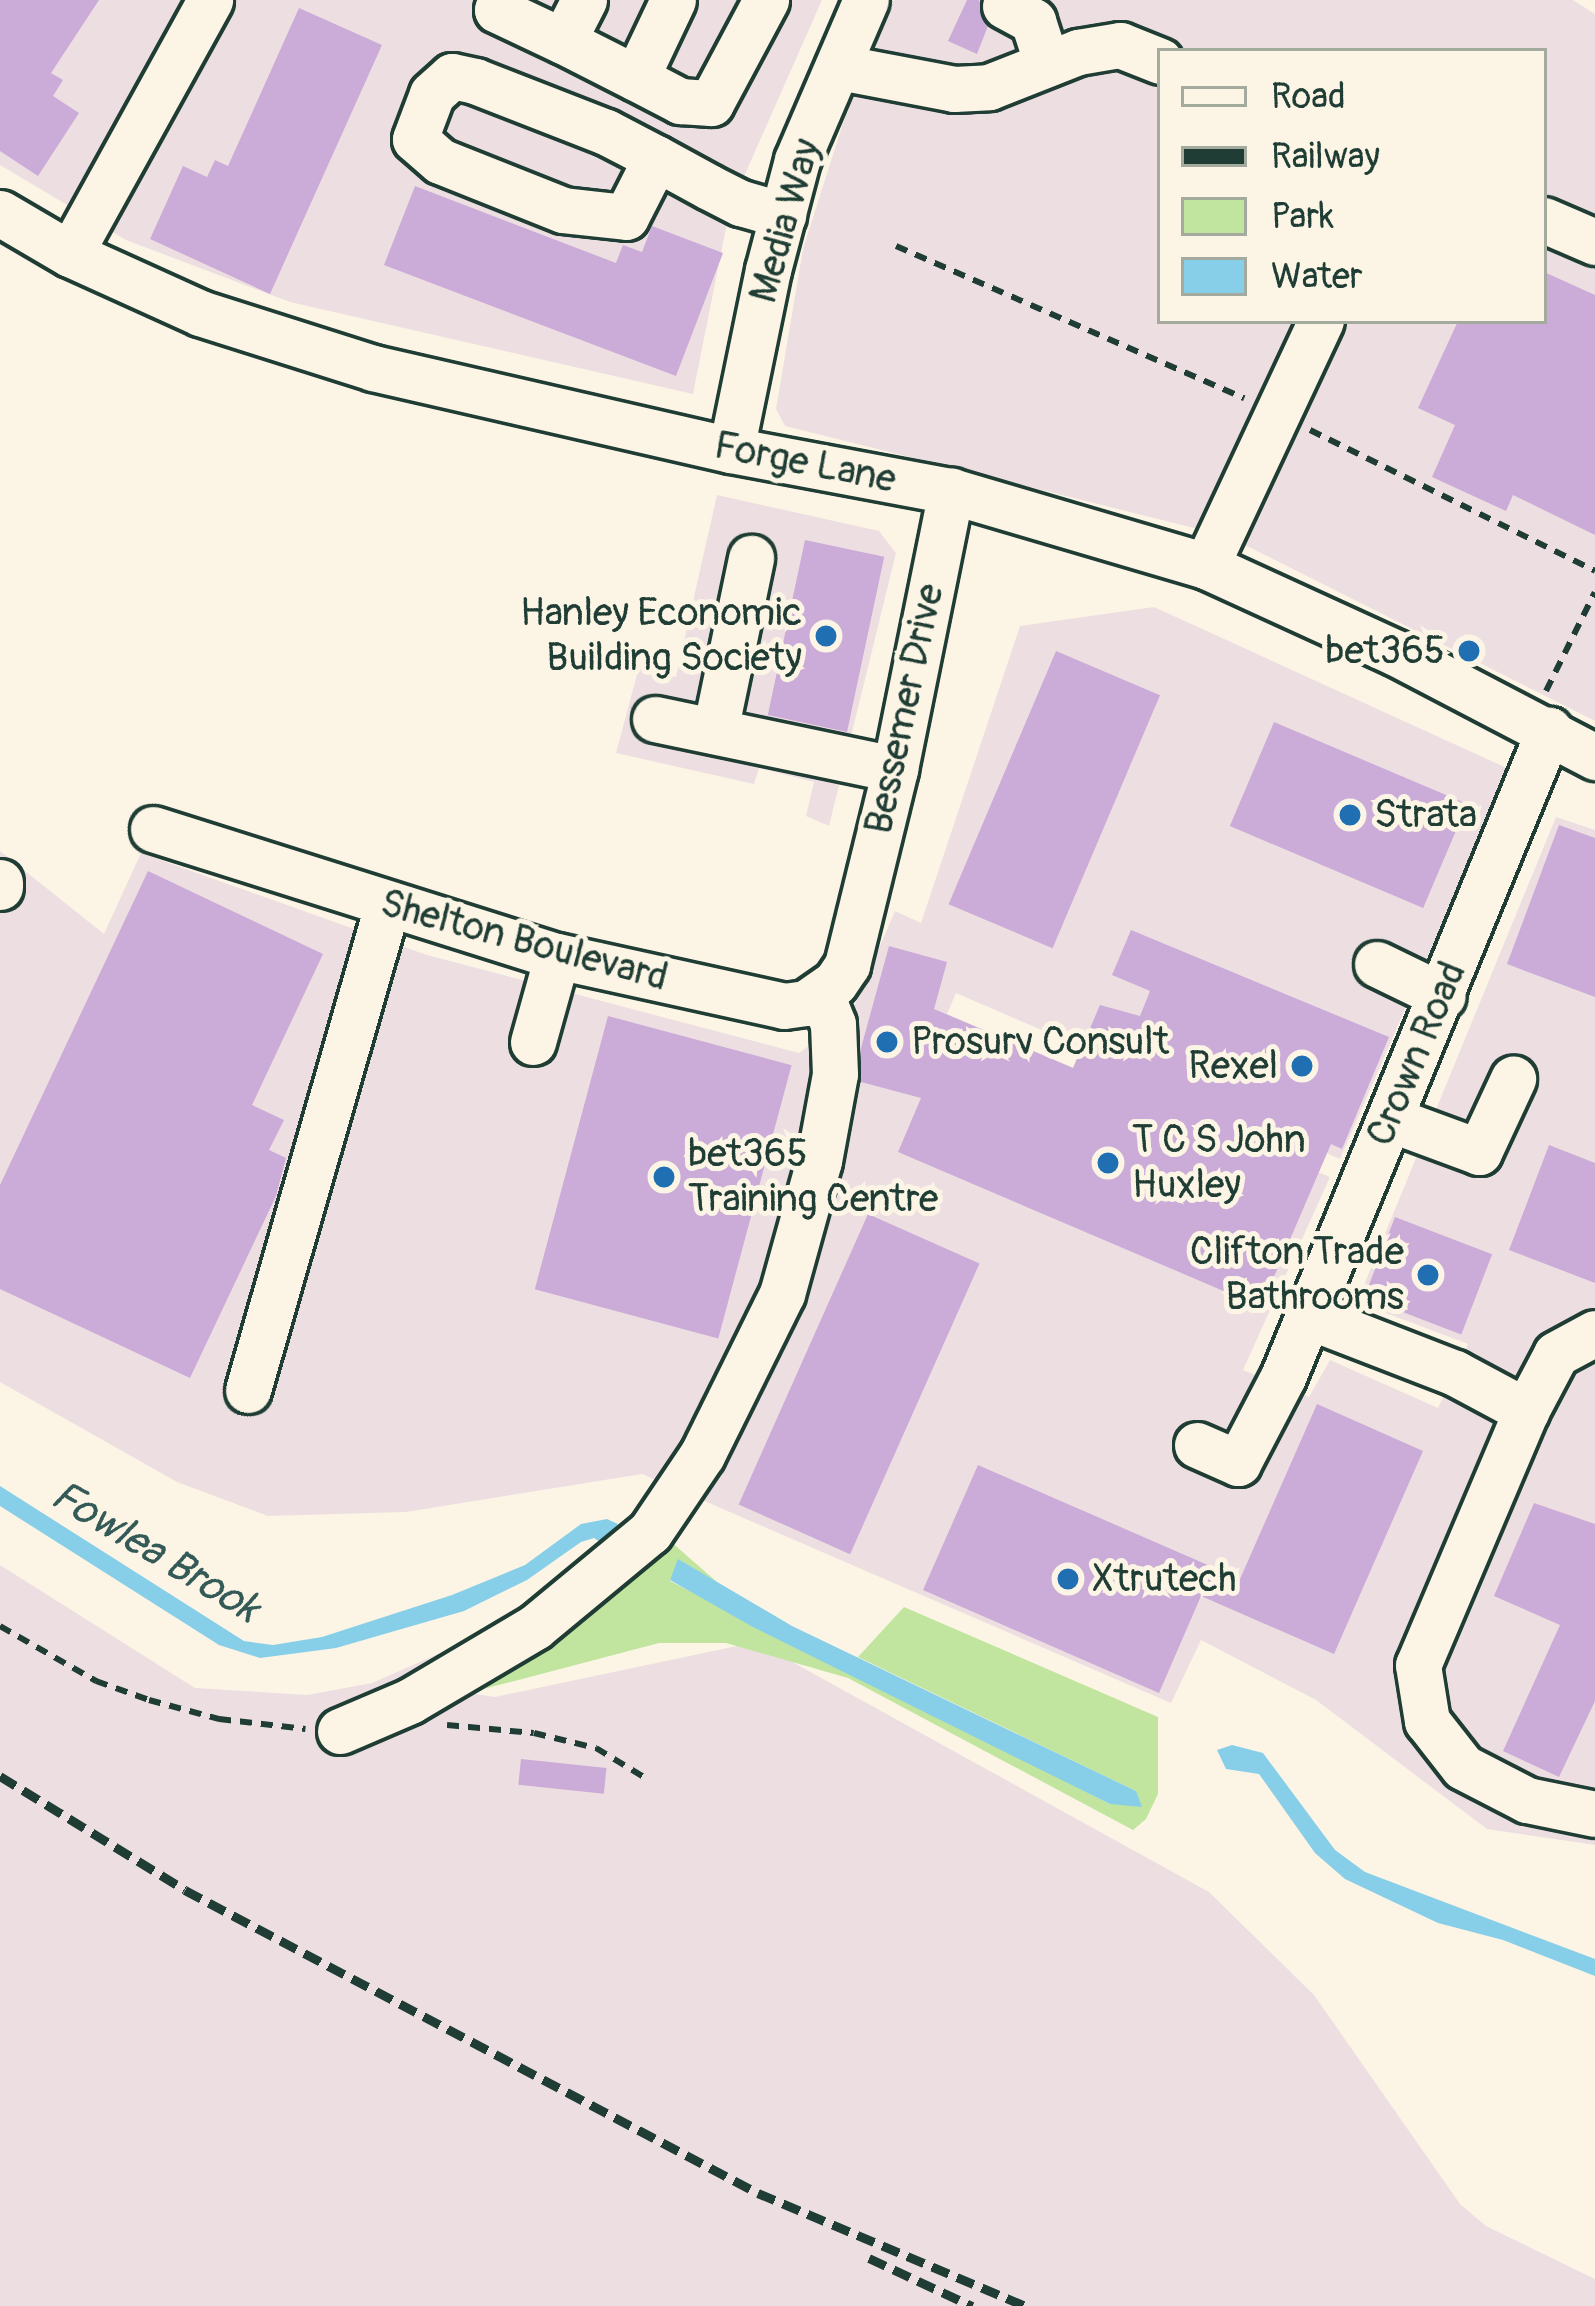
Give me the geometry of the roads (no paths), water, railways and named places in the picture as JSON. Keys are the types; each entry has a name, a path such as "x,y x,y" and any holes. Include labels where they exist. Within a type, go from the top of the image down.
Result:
{"street":[{"path":"70,254 211,0"},
{"path":"500,0 497,10 680,101 711,103 766,0"},
{"path":"563,41 584,0"},
{"path":"636,78 673,0"},
{"name":"Media Way","path":"731,450 797,160 866,0"},
{"path":"1005,7 1034,21 1047,64"},
{"path":"839,67 954,89 989,87 1047,64 1120,45 1157,60"},
{"path":"656,158 626,217 563,210 440,161 415,139 432,94 452,76 606,132 656,158 741,203 783,214"},
{"name":"Forge Lane","path":"0,213 70,254 200,313 374,368 731,450 951,491 1206,566 1549,730 1595,757"},
{"path":"1547,221 1595,242"},
{"path":"1206,566 1320,324"},
{"name":"Bessemer Drive","path":"821,994 848,965 895,770 951,491"},
{"path":"715,731 751,558"},
{"path":"655,719 895,770"},
{"name":"Crown Road","path":"1198,1445 1238,1463 1282,1377 1549,730"},
{"name":"Shelton Boulevard","path":"153,829 557,956 784,1006 821,994"},
{"path":"248,1390 387,906"},
{"path":"533,1042 557,956"},
{"path":"1377,964 1443,996"},
{"path":"340,1731 410,1701 535,1628 650,1532 702,1456 782,1294 819,1161 835,1074 833,1024 821,994"},
{"path":"1390,1119 1479,1152 1513,1079"},
{"path":"1308,1316 1455,1373 1526,1411"},
{"path":"1595,1333 1556,1354 1526,1411 1418,1665 1427,1720 1463,1767 1527,1800 1595,1814"}],"water":[{"path":"0,1486 244,1641 273,1645 322,1637 452,1595 525,1565 581,1524 607,1519 618,1524 603,1544 594,1538 581,1542 527,1580 464,1611 336,1648 260,1658 219,1645 0,1506"},
{"path":"678,1559 792,1626 1136,1791 1142,1807 1110,1804 751,1626 670,1580"},
{"path":"1232,1745 1263,1753 1335,1850 1365,1872 1595,1959 1595,1976 1503,1940 1438,1923 1345,1879 1315,1853 1259,1774 1226,1769 1217,1750"}],"railway":[{"path":"0,1776 185,1890 758,2193 1025,2306"},
{"path":"869,2258 972,2306"}],"place":[{"name":"Hanley Economic Building Society","path":"826,636"},
{"name":"bet365","path":"1469,651"},
{"name":"Strata","path":"1350,815"},
{"name":"Prosurv Consult","path":"887,1042"},
{"name":"Rexel","path":"1302,1066"},
{"name":"T C S John Huxley","path":"1108,1163"},
{"name":"bet365 Training Centre","path":"664,1177"},
{"name":"Clifton Trade Bathrooms","path":"1428,1275"},
{"name":"Xtrutech","path":"1068,1579"}],"water label":[{"name":"Fowlea Brook","path":"155,1552"}]}
